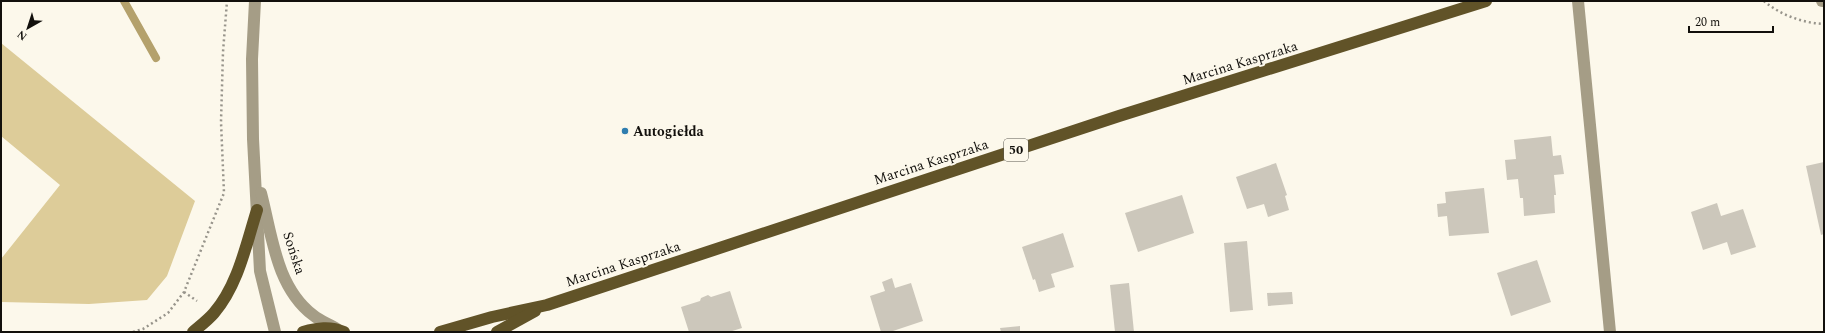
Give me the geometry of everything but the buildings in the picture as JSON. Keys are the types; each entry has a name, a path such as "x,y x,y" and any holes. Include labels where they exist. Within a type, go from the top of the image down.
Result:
{"main road":[{"name":"Marcina Kasprzaka","path":"440,332 492,317 547,305 1119,116 1486,1"},
{"path":"193,332 214,313 227,294 240,264 257,210"},
{"name":"Marcina Kasprzaka","path":"497,332 547,305"},
{"path":"303,332 318,328 340,330"}],"street":[{"name":"Sońska","path":"255,1 252,58 254,166 260,271 275,332"},
{"path":"1578,1 1610,332"},
{"name":"Sońska","path":"254,166 279,266 289,288 300,303 313,316 340,330"}],"path":[{"path":"133,332 143,329 168,313 184,292 224,193 221,122 223,52 227,1"},
{"path":"1764,1 1773,9 1810,23 1824,24"}],"shaded area":[{"path":"1,43 195,201 167,276 147,300 89,304 1,302 1,259 60,185 1,136"}],"waterway":[{"path":"124,1 156,58"}],"place":[{"name":"Autogiełda","path":"625,131"}]}
